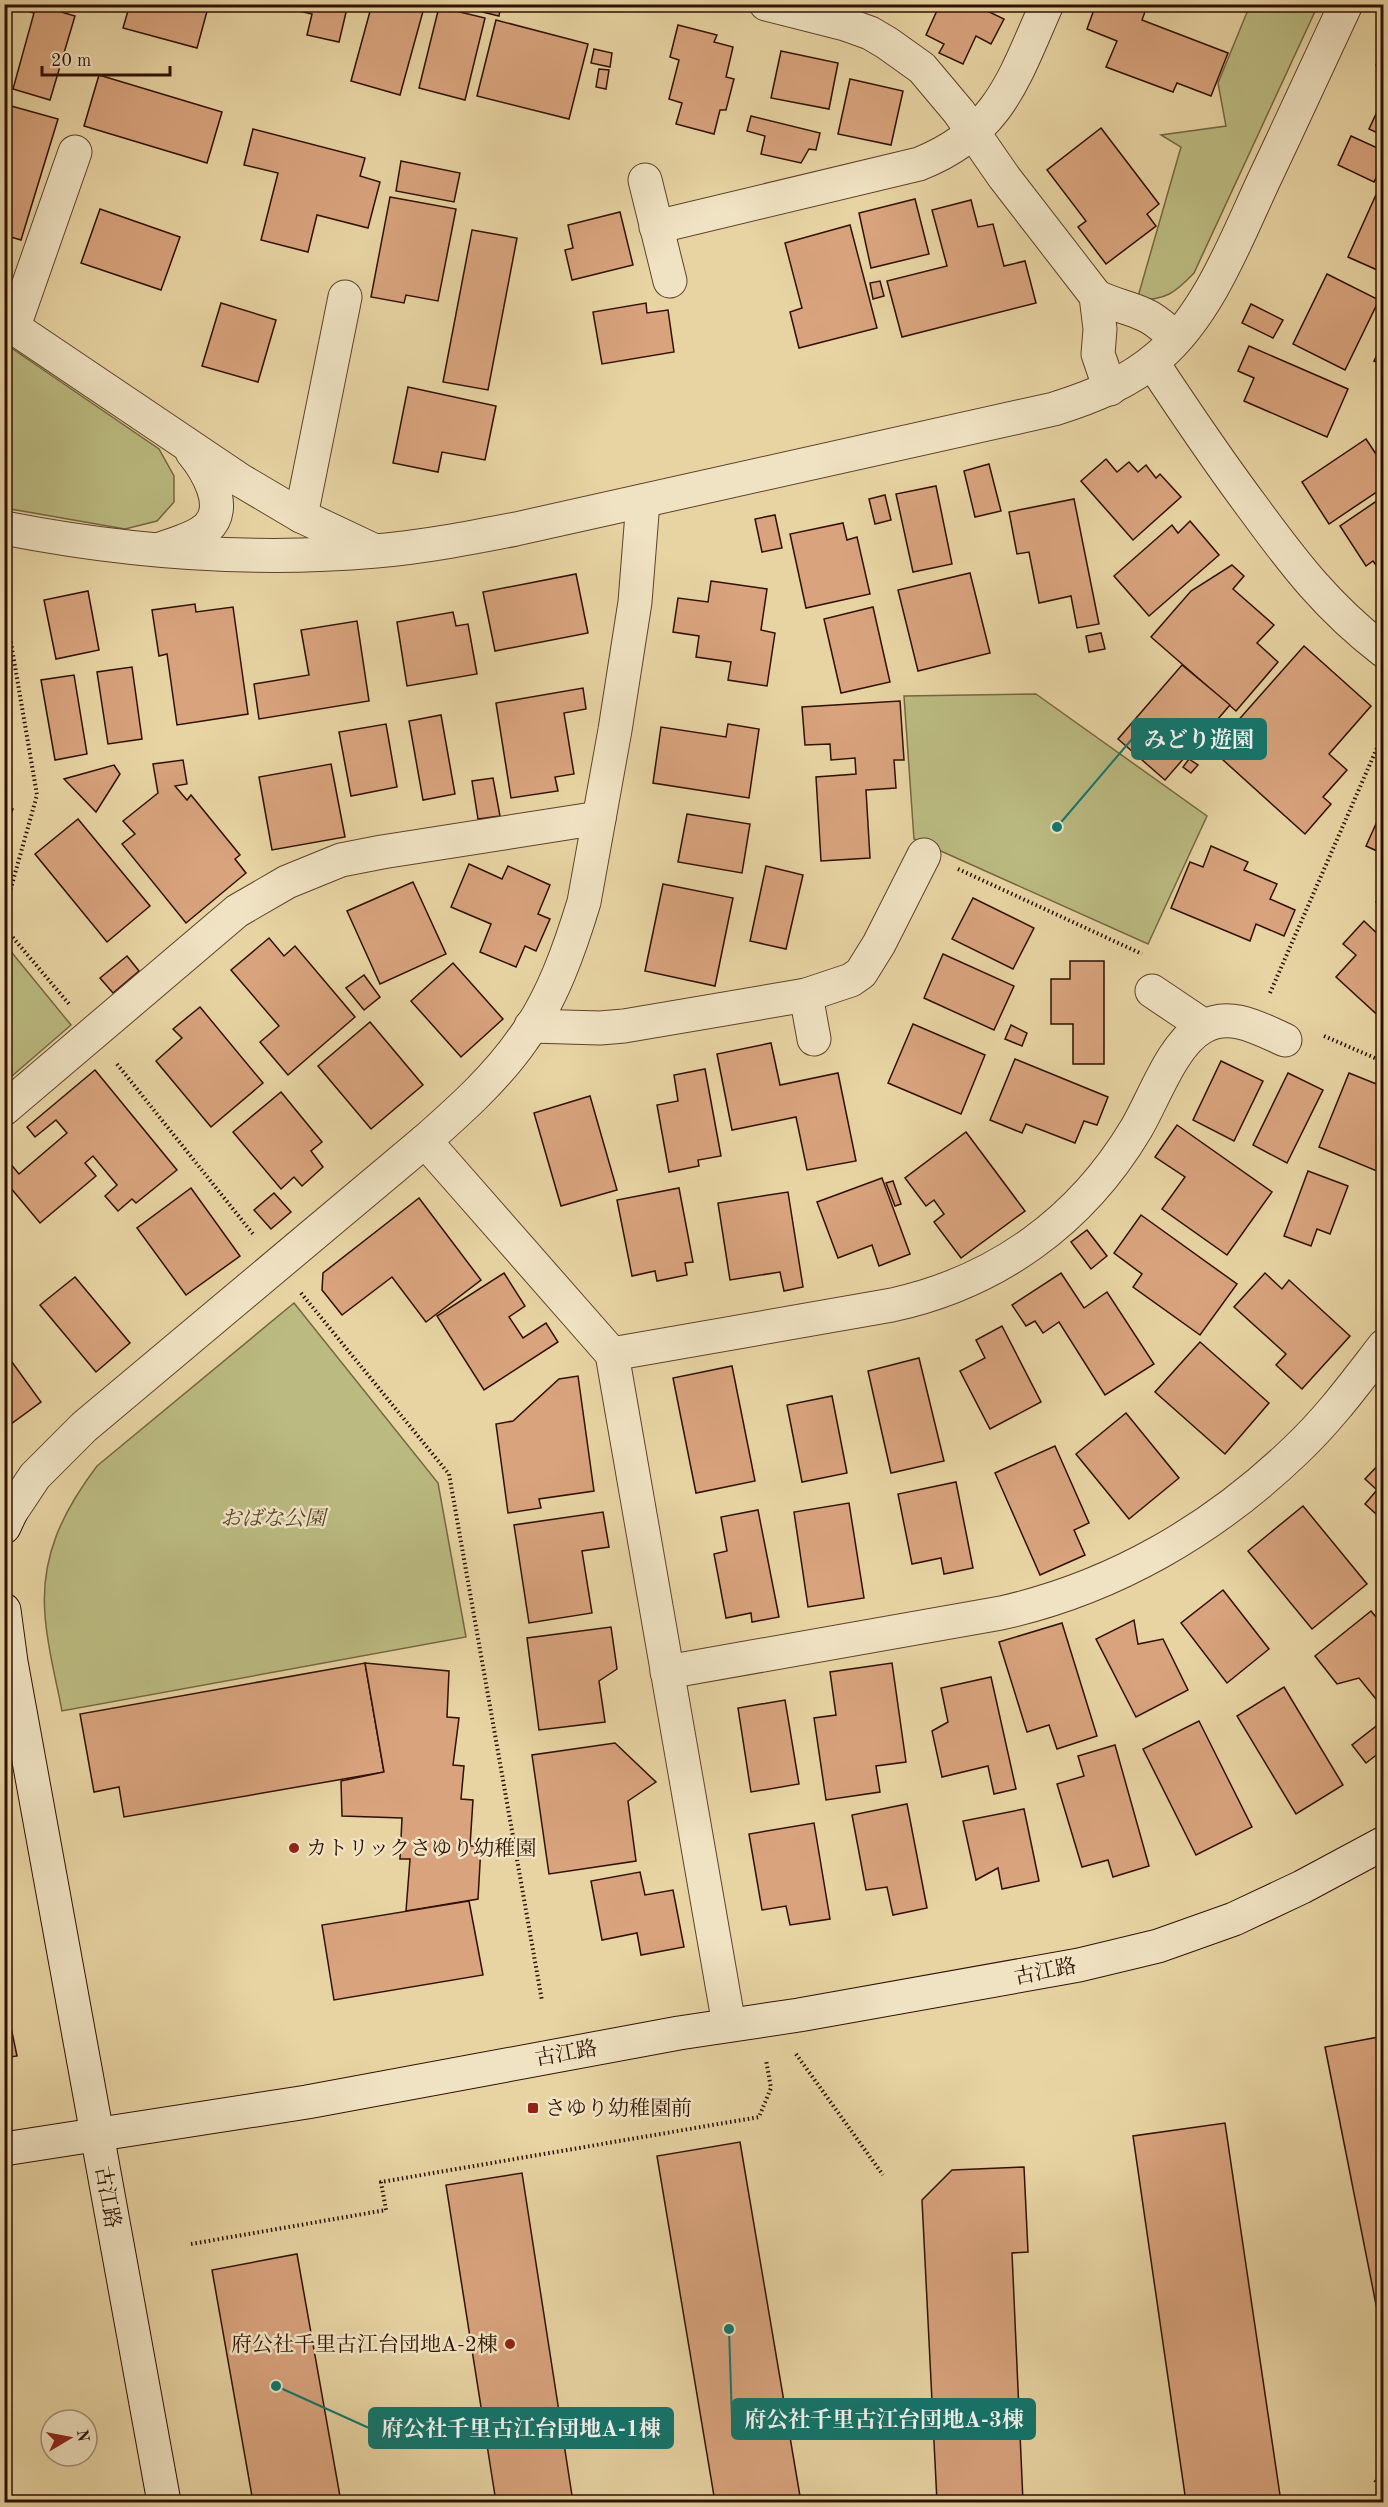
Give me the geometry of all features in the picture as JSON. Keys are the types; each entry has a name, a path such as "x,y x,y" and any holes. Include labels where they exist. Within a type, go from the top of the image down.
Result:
{"street":[{"path":"766,4 845,24 887,43 922,68 974,133 1004,177 1096,296 1144,314 1176,338"},
{"path":"656,227 919,164 935,158 974,133 994,110 1009,87 1047,4"},
{"path":"4,528 80,542 156,551 267,556 376,551 469,538 643,501 1054,409 1110,389 1152,362 1192,318 1235,243 1346,4"},
{"path":"75,152 9,323 185,443 301,516 376,551"},
{"path":"645,180 670,281"},
{"path":"1096,296 1100,329 1098,354 1110,389"},
{"path":"301,516 345,297"},
{"path":"1152,362 1208,448 1301,574 1346,621 1383,651"},
{"path":"156,551 187,539 208,527 215,513 215,491 206,470 185,443"},
{"path":"6,1516 35,1476 84,1427 425,1141 476,1096 524,1039 548,995 576,928 584,902 635,602 643,501"},
{"path":"4,1109 237,911 266,892 341,860 599,818"},
{"path":"531,1026 591,1028 624,1026 806,995 843,984 861,973 879,944 924,855"},
{"path":"1152,991 1204,1026"},
{"path":"806,995 814,1039"},
{"path":"612,1354 918,1300 967,1283 1019,1254 1087,1195 1135,1130 1172,1061 1194,1034 1204,1026 1222,1020 1234,1020 1285,1040"},
{"path":"425,1141 612,1354 729,2025"},
{"path":"667,1672 990,1615 1054,1600 1112,1577 1193,1533 1270,1474 1317,1429 1383,1346"},
{"path":"4,1610 15,1685 97,2135 4,2150"},
{"name":"古江路","path":"164,2502 97,2135 307,2102 729,2025 1079,1965 1158,1946 1244,1914 1302,1887 1383,1843"}],"path":[{"path":"4,602 37,795 4,913"},
{"path":"1268,998 1383,732"},
{"path":"4,927 94,1034 449,1474 542,2001"},
{"path":"796,2055 883,2175"},
{"path":"190,2244 386,2210 381,2182 759,2117 771,2088 766,2060"},
{"path":"1375,2480 1383,2491"}],"green space":[{"path":"1250,5 1318,5 1194,273 1181,286 1163,297 1137,300 1181,147 1161,135 1226,126 1218,83"},
{"path":"4,343 159,449 174,476 174,502 157,521 125,529 5,508"},
{"path":"1036,694 1207,816 1148,944 914,839 904,696"},
{"path":"4,943 71,1025 5,1082 4,1082"},
{"name":"おばな公園","path":"294,1303 438,1483 466,1637 62,1711 48,1639 44,1594 50,1554 64,1518 74,1500 97,1466"}],"building":[{"path":"5,4 52,4 51,9 75,16 50,100 13,89 34,13"},
{"path":"130,4 209,4 197,48 123,28"},
{"path":"269,4 348,4 339,42 307,35 312,14"},
{"path":"372,4 425,4 400,95 351,81"},
{"path":"467,4 501,4 499,16 466,8"},
{"path":"940,4 973,4 1004,19 991,44 976,36 963,64 939,53 944,44 926,35"},
{"path":"1096,4 1133,4 1146,9 1142,20 1228,53 1211,96 1177,83 1173,92 1106,67 1117,41 1087,29"},
{"path":"439,7 485,18 465,100 419,88"},
{"path":"496,20 588,44 569,119 477,96"},
{"path":"678,25 717,35 714,42 733,47 726,77 734,79 726,110 720,110 714,134 676,124 682,103 669,99 679,60 670,57"},
{"path":"594,49 612,53 610,67 591,63"},
{"path":"1384,49 1384,69 1376,65"},
{"path":"781,51 838,63 829,109 771,98"},
{"path":"599,69 609,70 606,89 596,87"},
{"path":"99,75 222,112 207,163 84,126"},
{"path":"850,79 903,91 891,145 838,134"},
{"path":"1384,97 1384,136 1369,129"},
{"path":"4,104 58,119 21,240 4,235"},
{"path":"751,116 820,133 816,150 809,149 801,163 761,154 765,136 747,131"},
{"path":"1101,128 1159,204 1147,214 1156,226 1106,264 1078,227 1086,221 1047,170"},
{"path":"253,129 365,158 360,176 380,182 368,228 317,215 308,252 261,240 278,173 244,165"},
{"path":"1351,136 1384,151 1384,161 1374,182 1338,165"},
{"path":"401,161 460,173 454,202 396,191"},
{"path":"1384,177 1384,273 1348,257"},
{"path":"390,197 456,209 438,301 406,295 404,303 371,297"},
{"path":"915,199 929,254 871,268 859,213"},
{"path":"971,200 978,227 993,224 1004,266 1025,261 1036,303 902,337 887,281 947,266 932,210"},
{"path":"100,209 180,237 161,290 81,263"},
{"path":"620,212 633,265 572,280 565,250 573,248 568,225"},
{"path":"850,225 877,328 799,348 790,312 802,308 785,243"},
{"path":"472,230 517,238 488,390 443,382"},
{"path":"1327,274 1379,300 1345,370 1293,344"},
{"path":"880,281 884,296 873,299 870,283"},
{"path":"221,303 276,320 258,382 202,366"},
{"path":"646,303 647,313 668,310 674,352 602,364 593,312"},
{"path":"1251,304 1283,320 1273,338 1242,323"},
{"path":"1384,341 1384,365 1374,361"},
{"path":"1249,346 1348,389 1327,437 1244,401 1254,378 1238,371"},
{"path":"408,387 496,406 485,460 442,452 438,472 393,463"},
{"path":"1366,439 1384,466 1384,487 1329,524 1302,482"},
{"path":"1106,459 1117,472 1129,462 1138,472 1146,465 1156,478 1160,474 1181,497 1133,540 1081,481"},
{"path":"989,464 1001,511 975,517 964,471"},
{"path":"936,486 952,564 913,572 896,494"},
{"path":"885,495 891,520 875,524 869,499"},
{"path":"1384,496 1384,576 1373,561 1366,566 1340,526"},
{"path":"1074,499 1099,624 1077,628 1071,596 1039,603 1029,552 1017,554 1009,512"},
{"path":"775,515 782,548 762,552 755,519"},
{"path":"1190,521 1219,555 1149,616 1114,576 1172,525 1178,533"},
{"path":"843,523 847,540 857,537 870,594 806,608 790,534"},
{"path":"1232,565 1244,576 1233,589 1274,625 1257,643 1278,662 1236,711 1151,637 1191,591"},
{"path":"970,573 990,653 918,671 898,590"},
{"path":"576,574 588,633 495,651 483,592"},
{"path":"711,581 767,589 761,630 775,633 767,686 728,680 731,662 696,657 699,636 673,632 678,598 708,602"},
{"path":"88,591 99,650 56,659 44,600"},
{"path":"195,604 196,612 233,607 248,714 177,725 167,654 159,656 152,610"},
{"path":"873,607 890,682 841,693 824,619"},
{"path":"453,612 456,626 468,624 477,674 407,686 397,622"},
{"path":"357,621 369,701 259,719 254,684 309,675 301,630"},
{"path":"1101,633 1105,649 1089,652 1086,636"},
{"path":"1304,646 1371,706 1329,754 1347,770 1323,797 1331,804 1305,834 1212,750"},
{"path":"1182,665 1230,705 1165,780 1118,739"},
{"path":"132,667 142,739 108,744 97,672"},
{"path":"74,675 87,754 55,760 41,680"},
{"path":"583,688 586,709 564,713 574,774 555,777 558,791 511,798 496,703"},
{"path":"900,701 904,760 894,760 896,788 866,790 870,858 821,861 816,777 856,774 855,758 831,760 830,744 805,745 802,707"},
{"path":"441,715 455,794 423,800 409,721"},
{"path":"386,724 397,787 351,796 339,732"},
{"path":"728,724 759,729 749,798 653,783 661,727 726,737"},
{"path":"1189,759 1198,765 1191,773 1183,767"},
{"path":"183,760 187,784 175,786 187,800 191,795 240,855 235,859 246,873 186,923 122,844 135,834 123,821 158,793 153,764"},
{"path":"331,764 345,837 272,850 259,777"},
{"path":"114,765 120,774 96,812 64,779"},
{"path":"493,778 500,816 478,819 472,781"},
{"path":"4,805 13,809 4,826"},
{"path":"1384,806 1384,854 1366,846"},
{"path":"687,814 750,824 742,873 678,862"},
{"path":"78,819 150,906 107,942 35,854"},
{"path":"1211,846 1248,862 1244,870 1277,884 1270,899 1295,910 1284,936 1256,924 1250,941 1171,908 1190,862 1203,867"},
{"path":"469,864 502,879 508,866 550,885 538,914 550,919 536,951 525,946 516,967 480,952 491,924 451,907"},
{"path":"766,866 803,875 786,949 750,941"},
{"path":"413,882 446,954 380,984 347,911"},
{"path":"663,884 733,898 715,986 645,971"},
{"path":"1384,886 1384,905 1376,902"},
{"path":"973,898 1034,928 1013,969 952,939"},
{"path":"1364,921 1384,940 1384,1021 1336,977 1356,955 1343,944"},
{"path":"269,938 284,956 295,946 355,1017 288,1075 260,1042 279,1026 231,970"},
{"path":"943,954 1014,986 994,1030 924,998"},
{"path":"127,956 139,971 113,993 100,978"},
{"path":"1070,961 1104,961 1104,1064 1073,1064 1073,1024 1051,1024 1051,979 1070,979"},
{"path":"453,963 503,1019 461,1057 411,1001"},
{"path":"364,975 380,997 364,1010 346,988"},
{"path":"200,1007 263,1083 211,1127 156,1061 182,1038 173,1029"},
{"path":"370,1022 423,1085 371,1129 318,1066"},
{"path":"913,1024 985,1055 961,1114 888,1083"},
{"path":"1011,1025 1027,1033 1022,1046 1005,1039"},
{"path":"771,1043 780,1085 838,1073 856,1161 807,1170 796,1117 732,1130 717,1054"},
{"path":"1015,1059 1108,1097 1097,1125 1084,1121 1075,1143 1026,1124 1022,1133 990,1120"},
{"path":"1221,1061 1263,1081 1234,1141 1193,1120"},
{"path":"705,1069 721,1156 698,1160 699,1166 669,1172 657,1105 678,1101 674,1075"},
{"path":"95,1070 177,1170 136,1203 132,1199 118,1211 105,1196 117,1185 93,1156 85,1163 96,1176 40,1223 4,1180 4,1156 19,1174 67,1133 56,1120 35,1137 27,1127"},
{"path":"1288,1073 1323,1090 1287,1163 1253,1145"},
{"path":"1349,1073 1384,1087 1384,1174 1319,1147"},
{"path":"281,1092 322,1142 311,1151 323,1167 302,1186 294,1177 281,1189 233,1132"},
{"path":"590,1096 617,1190 561,1206 534,1113"},
{"path":"1177,1125 1272,1192 1227,1255 1162,1209 1185,1177 1155,1157"},
{"path":"966,1132 1025,1211 961,1258 934,1222 944,1214 934,1200 926,1206 905,1178"},
{"path":"1308,1171 1348,1186 1330,1234 1317,1229 1311,1246 1284,1236"},
{"path":"882,1178 910,1254 879,1266 872,1245 838,1258 817,1202"},
{"path":"893,1181 901,1204 895,1206 886,1183"},
{"path":"191,1188 240,1256 186,1295 137,1228"},
{"path":"679,1188 693,1262 685,1263 687,1275 657,1281 655,1271 632,1276 617,1200"},
{"path":"788,1192 803,1287 784,1291 780,1272 730,1280 718,1203"},
{"path":"274,1193 291,1212 271,1229 254,1210"},
{"path":"419,1198 481,1280 426,1322 392,1277 342,1315 322,1290 323,1273"},
{"path":"1141,1215 1237,1284 1200,1335 1133,1287 1142,1274 1114,1253"},
{"path":"1087,1230 1107,1256 1091,1269 1071,1242"},
{"path":"504,1273 525,1306 509,1317 523,1338 546,1323 558,1342 484,1390 437,1316"},
{"path":"1061,1273 1084,1308 1107,1292 1154,1364 1105,1395 1059,1322 1043,1333 1035,1321 1026,1326 1012,1305"},
{"path":"1265,1273 1282,1289 1289,1280 1350,1336 1302,1389 1276,1365 1286,1354 1234,1307"},
{"path":"75,1277 130,1343 96,1372 40,1305"},
{"path":"1002,1326 1041,1402 990,1429 960,1371 985,1358 976,1340"},
{"path":"1200,1342 1269,1403 1225,1454 1155,1392"},
{"path":"4,1351 41,1402 4,1429"},
{"path":"919,1358 944,1461 891,1473 868,1371"},
{"path":"732,1366 755,1481 696,1493 673,1378"},
{"path":"578,1376 594,1491 539,1499 541,1508 508,1513 496,1424 513,1421 559,1379"},
{"path":"832,1396 847,1473 802,1482 787,1405"},
{"path":"1126,1413 1179,1478 1129,1519 1076,1454"},
{"path":"1055,1446 1089,1523 1074,1530 1085,1555 1040,1575 995,1473"},
{"path":"1384,1459 1384,1521 1365,1504 1377,1490 1365,1479"},
{"path":"956,1482 973,1568 944,1574 941,1558 912,1564 898,1494"},
{"path":"849,1503 864,1598 808,1607 794,1512"},
{"path":"1303,1506 1367,1584 1312,1629 1248,1551"},
{"path":"758,1510 779,1617 752,1622 751,1613 726,1618 714,1554 727,1551 721,1517"},
{"path":"603,1512 609,1547 582,1551 592,1613 529,1623 514,1525"},
{"path":"1223,1590 1269,1649 1227,1683 1181,1623"},
{"path":"1371,1611 1384,1627 1384,1709 1359,1678 1337,1684 1315,1656"},
{"path":"1134,1620 1138,1644 1163,1639 1188,1690 1136,1717 1096,1639"},
{"path":"1062,1623 1097,1736 1057,1749 1049,1725 1027,1732 999,1642"},
{"path":"611,1627 617,1669 599,1681 605,1722 539,1730 527,1638"},
{"path":"365,1663 384,1772 124,1817 119,1787 94,1792 80,1714"},
{"path":"365,1663 449,1671 447,1717 459,1718 453,1765 464,1766 461,1799 473,1800 470,1846 481,1846 478,1899 406,1911 410,1859 400,1859 402,1818 342,1816 341,1781 384,1772"},
{"path":"892,1663 906,1762 876,1766 880,1792 826,1800 814,1718 836,1715 830,1672"},
{"path":"991,1677 1016,1789 994,1794 988,1766 942,1777 932,1731 948,1722 941,1688"},
{"path":"1284,1687 1343,1785 1296,1814 1237,1716"},
{"path":"785,1700 799,1784 751,1792 738,1708"},
{"path":"1384,1720 1384,1749 1366,1763 1352,1745"},
{"path":"1199,1721 1252,1827 1196,1855 1143,1749"},
{"path":"615,1743 656,1782 628,1801 636,1861 549,1874 532,1755"},
{"path":"1115,1745 1149,1866 1113,1877 1108,1860 1082,1867 1057,1784 1084,1776 1078,1756"},
{"path":"907,1804 927,1908 893,1915 887,1887 866,1890 852,1815"},
{"path":"1024,1809 1039,1881 1002,1889 998,1868 976,1880 963,1821"},
{"path":"814,1823 830,1919 790,1925 786,1906 762,1910 749,1834"},
{"path":"640,1872 645,1895 673,1890 684,1947 641,1955 637,1933 602,1940 591,1881"},
{"path":"469,1901 483,1975 334,2000 322,1925"},
{"path":"4,1994 17,2056 4,2058"},
{"path":"1384,2036 1384,2345 1325,2047"},
{"path":"1225,2123 1281,2502 1186,2502 1133,2136"},
{"path":"740,2142 801,2502 715,2502 657,2156"},
{"path":"1024,2167 1028,2252 1012,2253 1023,2502 937,2502 922,2200 952,2170"},
{"name":"府公社千里古江台団地A-2棟","path":"522,2173 573,2502 496,2502 446,2185"},
{"path":"297,2254 341,2502 253,2502 212,2270"}],"place":[{"name":"みどり遊園","path":"1057,827"},
{"name":"カトリックさゆり幼稚園","path":"294,1848"},
{"name":"さゆり幼稚園前","path":"533,2108"},
{"name":"府公社千里古江台団地A-3棟","path":"729,2329"},
{"name":"府公社千里古江台団地A-2棟","path":"510,2344"},
{"name":"府公社千里古江台団地A-1棟","path":"276,2386"}]}
